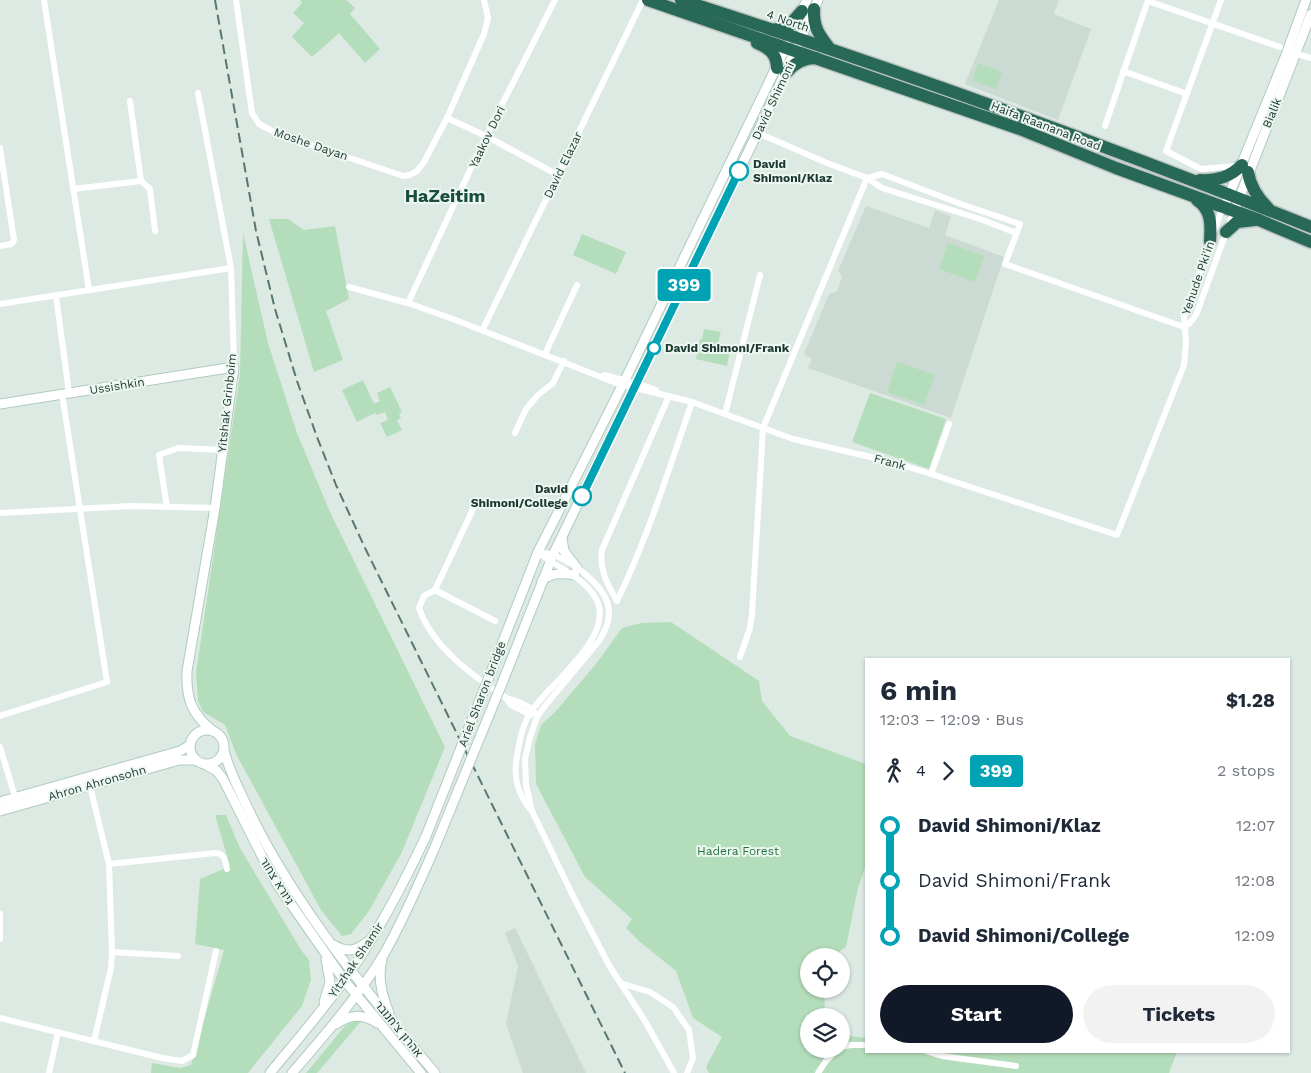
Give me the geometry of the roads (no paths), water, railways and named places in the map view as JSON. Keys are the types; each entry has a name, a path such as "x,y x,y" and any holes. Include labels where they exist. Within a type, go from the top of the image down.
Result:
{"highway":[{"path":"648,0 730,28 794,43"},
{"name":"4 North","path":"681,0 773,30 794,43 830,49"},
{"path":"773,30 788,27 810,5"},
{"path":"810,5 815,27 830,49"},
{"path":"730,28 733,34 769,49 776,57 781,70 791,67 801,60 817,58"},
{"name":"Haifa Raanana Road","path":"794,43 817,58 1020,129 1116,168 1259,220 1311,242"},
{"name":"Haifa Raanana Road","path":"830,49 1191,179 1311,227"},
{"path":"1191,179 1220,179 1245,168 1257,196 1272,211"},
{"path":"1186,194 1202,203 1209,213 1210,241"},
{"path":"1226,232 1237,222 1259,220"}],"main road":[{"name":"Bialik","path":"1234,196 1306,0"},
{"name":"David Shimoni","path":"538,552 781,70 810,5"},
{"name":"Bialik","path":"1245,168 1296,53 1311,14"},
{"name":"David Shimoni","path":"541,582 758,132 781,70"},
{"name":"Yehude Pki'in","path":"1229,209 1234,196"},
{"name":"Ussishkin","path":"0,404 234,367"},
{"name":"Yitshak Grinboim","path":"213,731 198,718 194,711 187,685 187,671 215,508 234,367"},
{"path":"541,582 549,576 559,573 576,572 564,551 563,535"},
{"name":"Ariel Sharon bridge","path":"426,836 538,552"},
{"name":"Ariel Sharon bridge","path":"435,846 503,681 541,582"},
{"name":"Yitshak Grinboim","path":"194,711 196,734"},
{"path":"204,730 213,731 223,739 224,751 220,760 206,765 195,760 191,753 190,745 196,734 204,730"},
{"name":"Ahron Ahronsohn","path":"89,782 180,751 190,745"},
{"name":"גיורא צחור","path":"224,751 231,773 268,847 329,940 363,986"},
{"name":"Ahron Ahronsohn","path":"0,811 16,802 89,782 179,760 195,760"},
{"name":"גיורא צחור","path":"206,765 217,770 223,779 277,884 356,995"},
{"name":"Ahron Ahronsohn","path":"0,802 16,802"},
{"name":"Yitzhak Shamir","path":"270,1073 351,971 397,896 426,836"},
{"name":"Yitzhak Shamir","path":"292,1073 332,1027 363,986 383,955 412,901 435,846"},
{"path":"329,940 341,949 350,951 362,946 373,936"},
{"path":"318,943 328,965 330,980 326,998 318,1014"},
{"path":"383,955 380,973 382,990 387,1008 395,1024"},
{"name":"אהרון צ'חנובר","path":"363,986 435,1073"},
{"name":"אהרון צ'חנובר","path":"356,995 421,1073"},
{"path":"332,1027 341,1020 355,1016 366,1017 382,1026"}],"street":[{"path":"44,0 89,290"},
{"name":"Moshe Dayan","path":"236,0 252,113 258,124 276,133 403,176 417,171 424,162 447,118"},
{"path":"484,0 488,18 484,34 447,118 486,136 558,175"},
{"name":"Yaakov Dori","path":"408,302 486,136 555,0"},
{"name":"David Elazar","path":"483,329 643,0"},
{"path":"1221,0 1166,151 1202,170 1245,168"},
{"path":"1105,126 1148,1 1280,46"},
{"path":"1286,55 1296,53 1311,58"},
{"path":"1124,71 1187,94"},
{"name":"Yitshak Grinboim","path":"198,93 231,268 234,367"},
{"path":"130,101 141,181 150,189 155,231"},
{"path":"758,132 827,163 867,178 882,188 1016,232"},
{"path":"0,148 14,240 12,244 0,246"},
{"path":"867,178 882,174 1020,224 1005,264 1184,327"},
{"path":"740,656 750,628 752,614 764,428 867,178"},
{"path":"73,189 141,181"},
{"name":"Yehude Pki'in","path":"1184,327 1196,315 1226,232 1229,209"},
{"name":"Yehude Pki'in","path":"1184,327 1185,311 1210,241 1229,209"},
{"path":"0,304 231,268"},
{"path":"725,414 760,275"},
{"path":"544,354 577,286"},
{"name":"Frank","path":"349,287 408,302 483,329 593,373 692,402 793,439 892,462 1117,535 1184,365 1186,343 1184,327"},
{"path":"0,716 107,682 80,510 65,394 56,296"},
{"path":"515,433 526,409 538,395 553,383 564,361"},
{"path":"669,396 602,550 600,560 603,573 616,601 628,578 659,499 692,402"},
{"path":"931,474 949,424"},
{"path":"167,507 159,455 178,448 222,450"},
{"path":"0,514 132,506 215,508"},
{"path":"435,590 473,509"},
{"path":"538,552 591,580 606,598 609,610 605,631 592,652 544,707 530,737 525,759 526,785 532,811 610,967 645,1021 674,1073"},
{"path":"532,811 522,800 516,774 519,746 531,712 590,644 598,628 601,615 595,597 576,572"},
{"path":"496,621 435,590 429,592 421,599 419,608 421,615 441,645 463,668 506,698 513,699 538,717"},
{"path":"0,747 16,802"},
{"path":"89,782 109,864 112,952 111,968 94,1041"},
{"path":"109,864 221,854 227,869"},
{"path":"0,914 0,939"},
{"path":"0,1018 182,1061 193,1055 216,951"},
{"path":"112,952 178,956"},
{"path":"620,983 650,992 672,1007 689,1030 693,1058 687,1073"},
{"path":"49,1073 58,1032"},
{"path":"850,1045 865,1045"},
{"path":"932,1053 1016,1066"},
{"path":"818,1073 829,1058"}],"railway":[{"path":"215,0 256,231 275,309 297,381 317,437 336,485 365,548 625,1073"}],"place":[{"name":"David Shimoni/Klaz","path":"739,171"},
{"name":"David Shimoni/Frank","path":"654,348"},
{"name":"David Shimoni/College","path":"582,496"}],"district":[{"name":"HaZeitim","path":"445,196"}],"park label":[{"name":"Hadera Forest","path":"738,851"}]}
